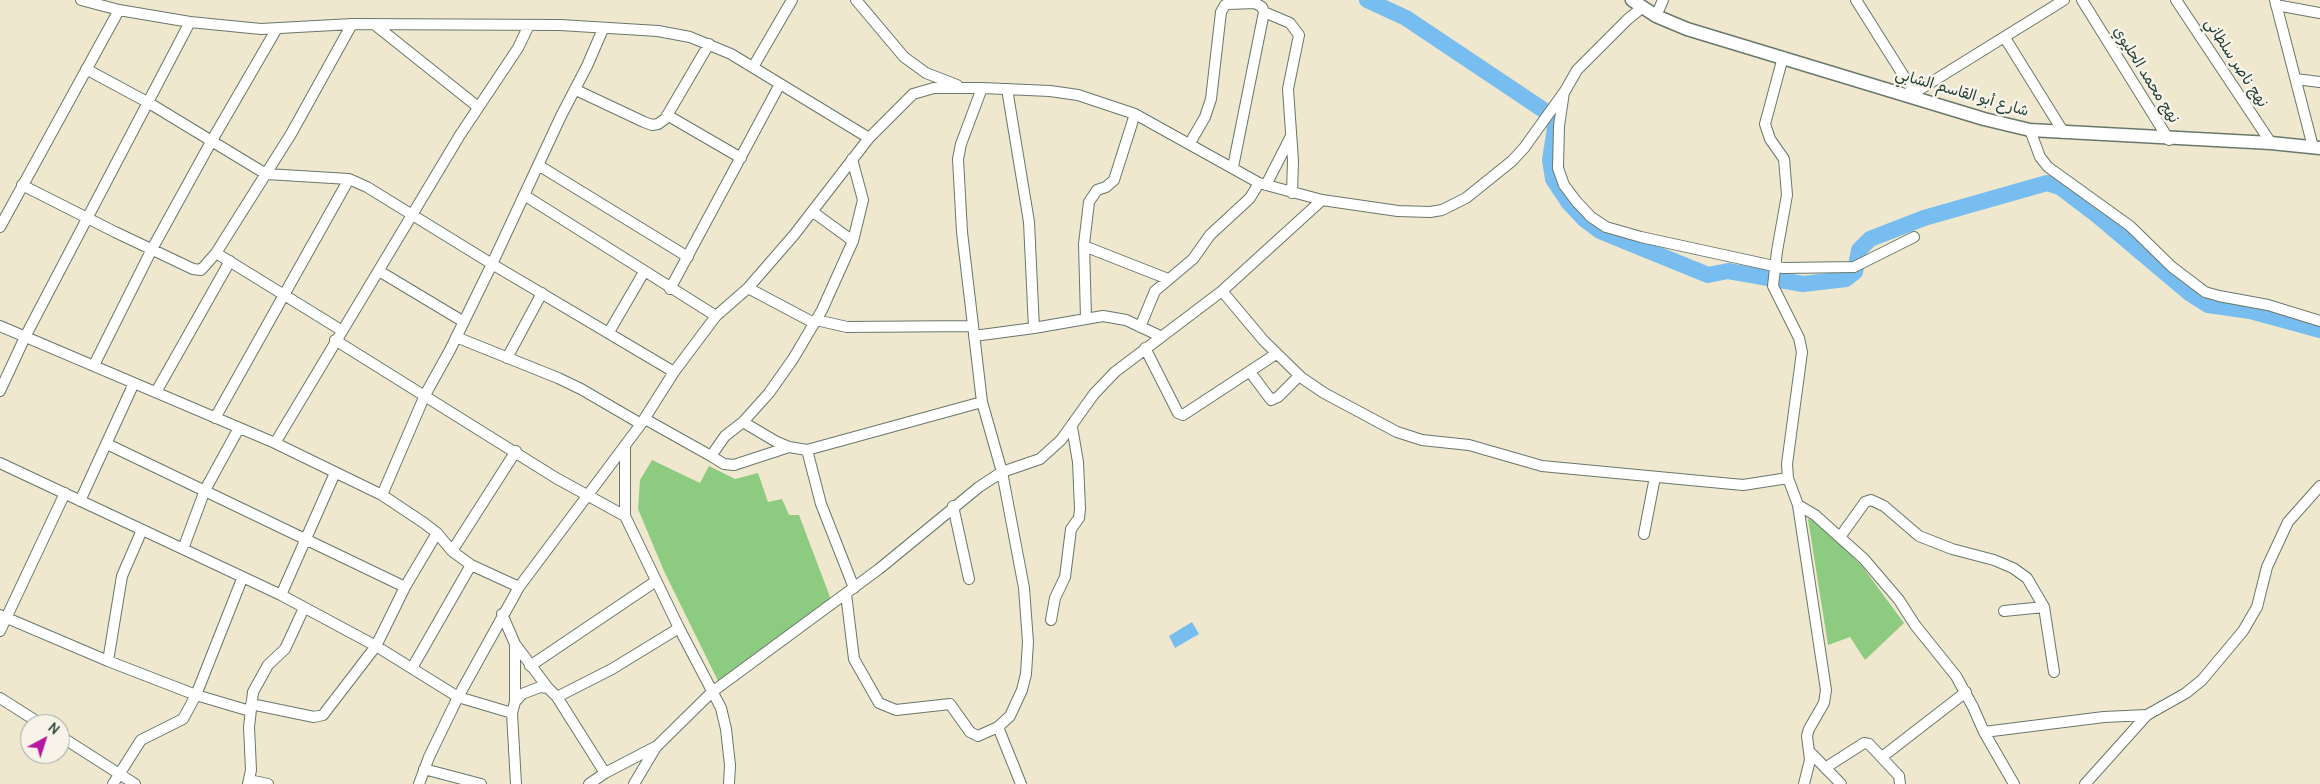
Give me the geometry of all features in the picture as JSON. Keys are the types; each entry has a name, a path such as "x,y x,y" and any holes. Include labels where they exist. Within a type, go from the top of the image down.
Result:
{"main road":[{"name":"شارع أبو القاسم الشابي","path":"1632,0 1661,18 1687,29 1916,95 1984,119 2030,130 2169,140 2271,143 2316,148"}],"street":[{"path":"81,0 119,10 190,22 276,30 374,24 560,25 658,31 690,37 709,44 753,67 868,138"},
{"path":"753,67 790,3 778,0"},
{"path":"856,0 904,57 918,68 965,88"},
{"path":"1661,18 1663,0"},
{"path":"1856,0 1916,95 2064,0"},
{"name":"نهج محمد الحليوي","path":"2082,0 2169,140"},
{"name":"نهج ناصر سلطاني","path":"2176,0 2271,143"},
{"path":"2316,148 2276,2 2320,12"},
{"path":"1190,143 1205,117 1210,98 1221,12 1225,6 1255,3 1262,7 1264,12 1233,167"},
{"path":"419,784 424,769 458,697 518,587 643,421 674,372 716,316 748,288 813,212 868,138 913,94 934,88 982,88 1078,95 1135,114 1263,184 1322,200 1415,212 1442,210 1466,198 1493,178 1524,148 1565,91 1577,70 1628,19 1643,8"},
{"path":"0,227 119,10"},
{"path":"1264,12 1290,23 1299,34 1288,89 1292,193"},
{"path":"0,391 25,337 190,22"},
{"path":"22,185 193,269 201,270 216,253 266,174 307,106 352,24"},
{"path":"374,24 478,107"},
{"path":"275,443 341,330 478,107 518,48 529,25"},
{"path":"382,495 404,440 425,395 464,322 538,165 576,90 603,29"},
{"path":"94,365 152,249 276,30"},
{"path":"2005,38 2064,133"},
{"path":"576,90 652,125 658,124 667,115 709,44"},
{"path":"1783,57 1766,124 1770,139 1784,159 1787,195 1773,286 1799,338 1802,352 1787,452 1788,478 1798,505 1826,690 1824,703 1807,736 1809,770 1804,784"},
{"path":"86,69 149,103 266,174 350,179 413,214 492,264 674,372"},
{"path":"2296,79 2320,82"},
{"path":"670,289 780,84"},
{"path":"806,450 824,513 850,591 854,659 879,703 896,710 950,704 974,736 998,727 1010,716 1022,690 1026,674 1028,642 1024,588 1002,472 982,402 962,232 958,159 960,144 982,88"},
{"path":"1007,89 1029,222 1034,328"},
{"path":"1565,91 1560,126 1558,168 1564,185 1576,201 1591,216 1606,227 1774,270 1854,268 1914,237"},
{"path":"1086,318 1084,246 1092,196 1097,190 1111,184 1114,180 1135,114"},
{"path":"667,115 741,158"},
{"path":"2030,130 2034,146 2048,167 2130,226 2172,267 2205,292 2268,305 2320,321"},
{"path":"1140,327 1152,295 1192,259 1210,235 1263,184 1290,138"},
{"path":"711,456 725,436 743,422 769,393 793,359 815,321 850,251 863,200 852,160"},
{"path":"538,165 688,257"},
{"path":"215,418 350,179"},
{"path":"524,194 670,289 716,316"},
{"path":"634,784 656,747 712,692 850,591 953,506 1002,472 1040,459 1072,427 1101,386 1160,336 1222,291 1322,200"},
{"path":"813,212 853,241"},
{"path":"1084,246 1168,279"},
{"path":"216,253 341,330"},
{"path":"156,392 230,261"},
{"path":"379,271 464,322"},
{"path":"609,332 644,272"},
{"path":"748,288 815,321 847,327 973,331 1034,328 1086,318 1116,317 1160,336"},
{"path":"1222,291 1276,354 1299,376 1324,393 1380,424 1422,440 1458,442 1542,466 1743,485 1788,478"},
{"path":"507,358 542,293"},
{"path":"0,326 275,443 382,495 437,533 452,551 471,565 518,587"},
{"path":"456,337 581,388 724,464 734,465 789,447"},
{"path":"336,340 588,496 625,516"},
{"path":"1145,348 1179,415 1186,413 1276,354"},
{"path":"1250,372 1271,400 1278,397 1299,376"},
{"path":"80,501 134,382"},
{"path":"743,422 789,447 806,450 982,402"},
{"path":"1051,620 1054,598 1065,577 1071,529 1079,518 1080,509 1078,462 1072,427"},
{"path":"184,549 205,490 239,428"},
{"path":"107,444 406,587"},
{"path":"625,445 625,516 679,628 721,708 726,729 729,784"},
{"path":"452,551 516,451"},
{"path":"0,463 184,549 242,579 281,595 376,646 458,697 512,713"},
{"path":"281,595 335,473"},
{"path":"1644,534 1655,476"},
{"path":"2085,784 2147,715 2186,693 2202,680 2243,631 2257,607 2268,567 2288,522 2320,486"},
{"path":"0,631 3,616 65,493"},
{"path":"1840,537 1865,502 1871,500 1884,506 1919,536 1945,547 1994,560 2013,568 2027,578 2044,607 2054,672"},
{"path":"1798,505 1814,515 1840,537 1881,577 1915,625 1946,661 1966,692 1984,732 2014,784"},
{"path":"953,506 969,579"},
{"path":"108,661 122,576 142,530"},
{"path":"3,616 108,661 196,695 251,708 314,717 323,715 376,646 406,587 437,533"},
{"path":"412,668 471,565"},
{"path":"113,784 141,740 184,718 196,695 242,579"},
{"path":"530,666 656,581"},
{"path":"2004,611 2044,607"},
{"path":"268,784 248,782 251,770 251,708 253,692 260,676 285,649 304,608"},
{"path":"502,614 515,644 530,666 557,697 605,773"},
{"path":"557,697 612,669 679,628"},
{"path":"515,644 515,702 512,713 516,784"},
{"path":"515,702 522,694 532,689 548,688"},
{"path":"1882,757 1966,692"},
{"path":"0,698 25,714"},
{"path":"1984,732 2147,715"},
{"path":"998,727 1021,784"},
{"path":"70,742 136,784"},
{"path":"1825,768 1864,743 1869,744 1899,776 1900,784"},
{"path":"589,784 605,773 656,747"},
{"path":"1809,751 1841,784"},
{"path":"424,769 481,784"}],"green space":[{"path":"652,460 700,483 709,466 735,479 758,473 768,502 782,499 789,515 799,515 833,605 729,686 721,687 664,571 638,509 640,480"},
{"path":"1808,519 1815,520 1862,566 1904,623 1865,660 1850,637 1828,645"}],"water":[{"path":"1192,622 1199,634 1175,648 1169,636"}],"waterway":[{"path":"1367,0 1406,18 1545,111 1552,118 1555,128 1550,160 1553,179 1569,203 1584,219 1600,231 1708,275 1728,271 1803,284 1846,279 1855,272 1859,250 1870,239 1924,218 2047,183 2060,187 2093,212 2189,293 2208,305 2250,311 2320,330"}]}
